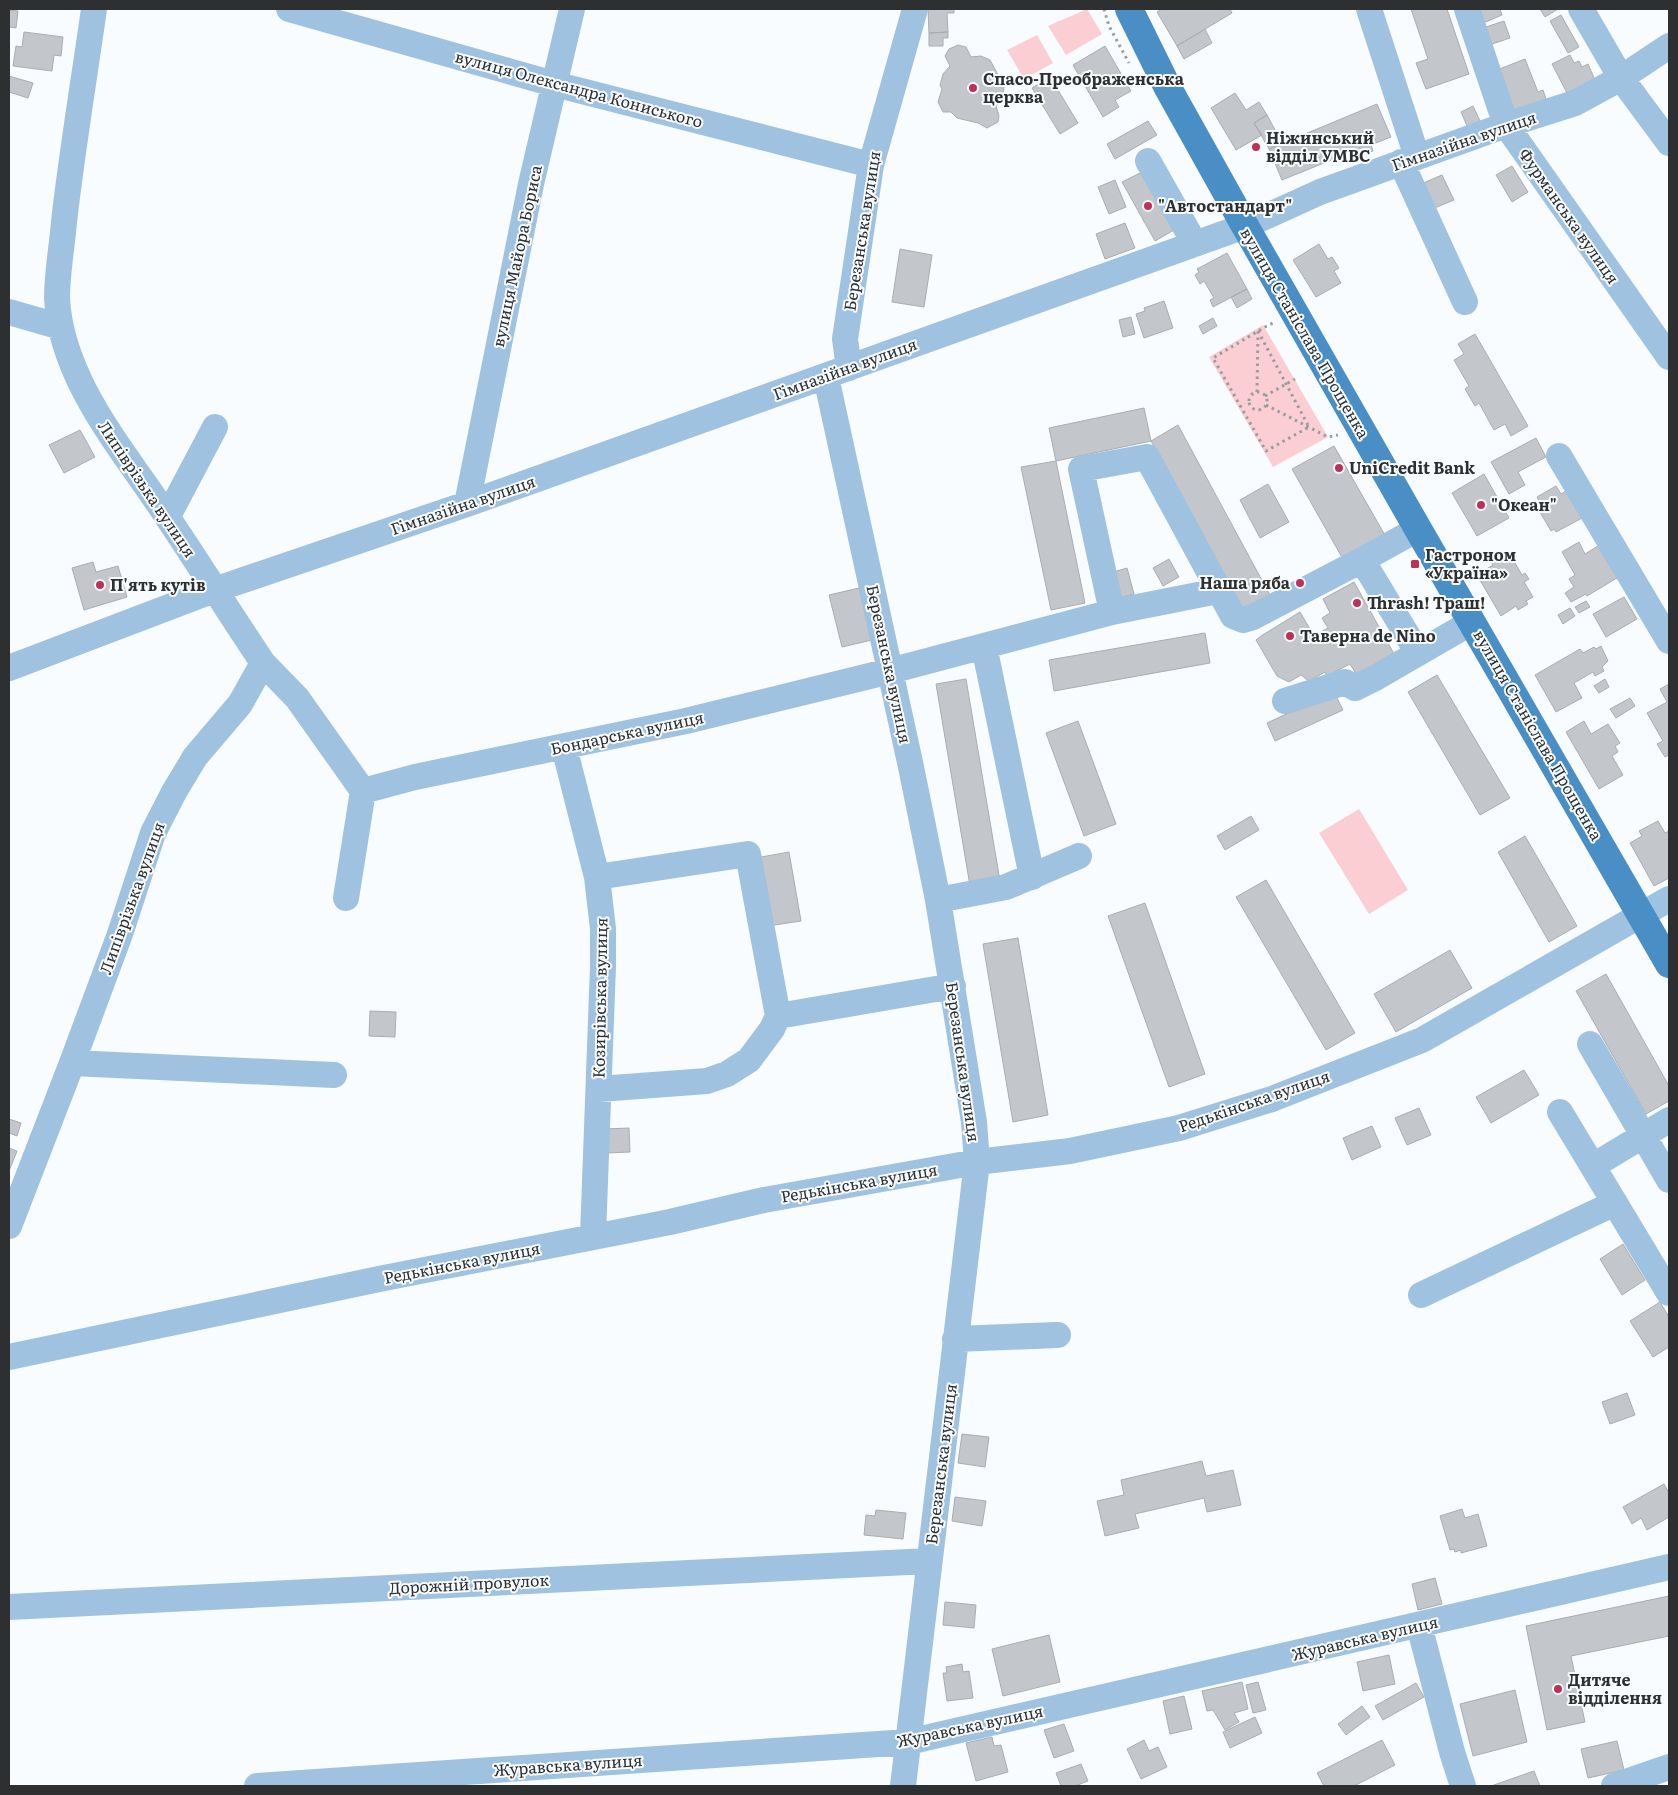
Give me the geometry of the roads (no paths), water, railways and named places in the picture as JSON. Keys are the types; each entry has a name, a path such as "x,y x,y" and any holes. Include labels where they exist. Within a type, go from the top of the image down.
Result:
{"main road":[{"name":"вулиця Станіслава Прощенка","path":"1129,9 1168,88 1245,226 1669,964"}],"street":[{"name":"Липіврізька вулиця","path":"9,1226 120,934 153,833 195,757 240,704 263,663 214,590 168,516 96,414 68,350 61,327 57,297 61,256 70,170 94,9"},
{"name":"вулиця Олександра Кониського","path":"291,9 554,84 871,165"},
{"name":"вулиця Майора Бориса","path":"467,504 531,184 572,9"},
{"name":"Березанська вулиця","path":"903,1786 976,1162 974,1122 938,900 890,671 838,372 845,339 871,165 915,9"},
{"path":"1369,9 1409,160 1465,302"},
{"name":"Фурманська вулиця","path":"1467,9 1506,125 1669,357"},
{"path":"1581,9 1621,78 1669,143"},
{"name":"Гімназійна вулиця","path":"9,668 214,590 467,504 838,372 1245,226 1320,192 1506,125 1575,103 1621,78 1669,46"},
{"path":"1148,161 1195,244"},
{"path":"9,312 61,327"},
{"path":"168,516 215,427"},
{"path":"1559,456 1669,641"},
{"path":"1112,612 1081,469 1147,457 1218,591 1233,616 1243,620 1253,617 1418,529"},
{"path":"1362,560 1418,653"},
{"name":"Бондарська вулиця","path":"363,790 415,777 686,721 890,671 1112,612 1218,591"},
{"path":"1285,701 1345,682 1355,688 1472,622"},
{"path":"984,646 1032,877"},
{"path":"263,663 297,698 363,790 346,898"},
{"name":"Козирівська вулиця","path":"564,747 597,877 603,929 593,1236"},
{"path":"597,877 748,854 778,1016 952,986"},
{"path":"938,900 1006,887 1080,856"},
{"name":"Редькінська вулиця","path":"9,1357 593,1236 670,1222 764,1200 976,1162 1070,1151 1179,1128 1272,1099 1422,1040 1669,899"},
{"name":"Козирівська вулиця","path":"599,1089 707,1081 727,1074 749,1060 772,1029 778,1016"},
{"path":"1590,1044 1669,1180"},
{"path":"72,1063 334,1075"},
{"path":"1560,1112 1669,1293"},
{"path":"1593,1166 1669,1120"},
{"path":"1421,1295 1615,1203"},
{"path":"955,1340 1058,1335"},
{"name":"Дорожній провулок","path":"9,1607 929,1561"},
{"name":"Журавська вулиця","path":"257,1786 908,1742 1669,1567"},
{"path":"1419,1625 1452,1752 1463,1786"},
{"path":"1614,1786 1669,1767"}],"place":[{"name":"Спасо-Преображенська церква","path":"973,88"},
{"name":"Ніжинський відділ УМВС","path":"1256,147"},
{"name":"\"Автостандарт\"","path":"1148,206"},
{"name":"UniCredit Bank","path":"1339,468"},
{"name":"\"Океан\"","path":"1481,505"},
{"name":"Гастроном «Україна»","path":"1415,564"},
{"name":"Наша ряба","path":"1300,583"},
{"name":"П'ять кутів","path":"100,585"},
{"name":"Thrash! Траш!","path":"1357,603"},
{"name":"Таверна de Nino","path":"1290,636"},
{"name":"Дитяче відділення","path":"1558,1689"}]}
